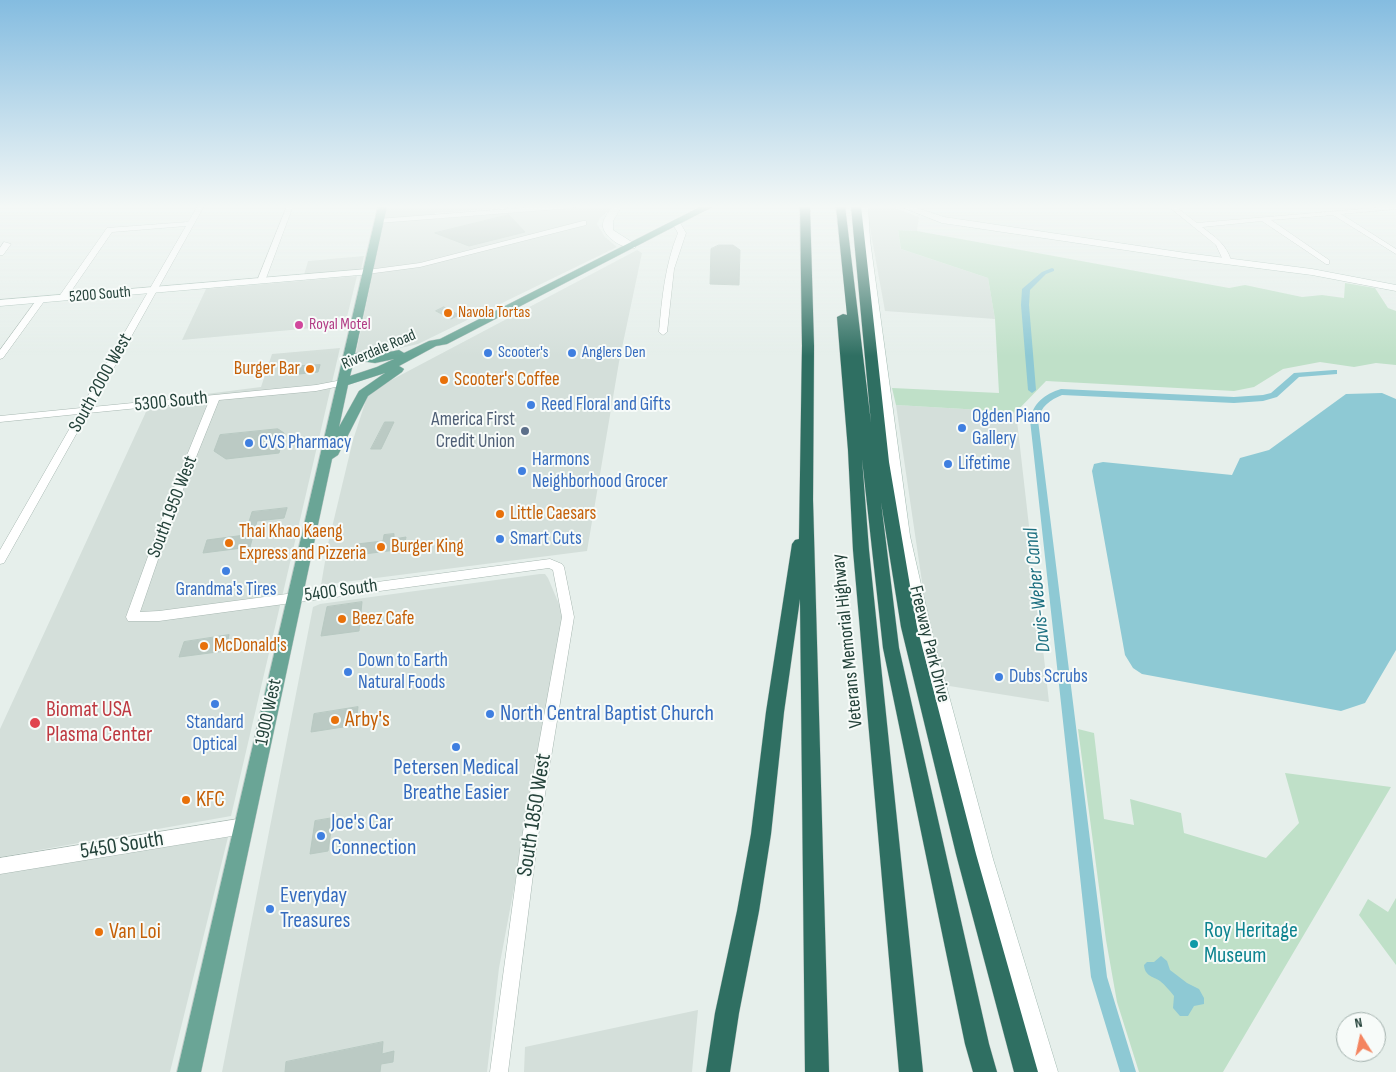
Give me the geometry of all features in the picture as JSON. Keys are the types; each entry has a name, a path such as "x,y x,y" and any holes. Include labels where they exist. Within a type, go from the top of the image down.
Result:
{"highway":[{"name":"Veterans Memorial Highway","path":"806,256 808,346 806,500 817,1072"},
{"name":"Veterans Memorial Highway","path":"838,256 861,550 911,1072"},
{"path":"846,256 891,648 977,1044 985,1072"},
{"path":"861,256 882,462 909,627 966,854 1026,1072"},
{"path":"718,1072 727,1013 748,911 761,834 775,712 806,500"},
{"path":"977,1044 980,1072"}],"main road":[{"name":"1900 West","path":"189,1072 370,256"},
{"name":"Riverdale Road","path":"342,382 381,370 611,256"},
{"name":"Riverdale Road","path":"342,382 362,382 400,368 440,347 438,343"},
{"path":"348,356 375,359 390,357 438,343"},
{"path":"322,472 363,394 400,368"}],"street":[{"path":"62,298 92,256"},
{"name":"South 2000 West","path":"0,560 172,256"},
{"path":"261,281 271,256"},
{"name":"5200 South","path":"0,303 367,272 420,265 454,256"},
{"path":"664,332 666,293 674,256"},
{"name":"Freeway Park Drive","path":"868,256 904,536 924,634 984,859 1046,1072"},
{"path":"1186,256 1312,272 1396,288"},
{"path":"1226,256 1227,260"},
{"path":"1317,256 1326,262"},
{"path":"0,356 42,300"},
{"name":"5300 South","path":"0,419 316,388 342,382"},
{"name":"South 1950 West","path":"132,617 172,507 216,397"},
{"name":"5400 South","path":"132,617 159,616 550,563"},
{"name":"South 1850 West","path":"499,1072 529,843 568,617 558,567 550,563"},
{"name":"5450 South","path":"0,866 244,826"}],"shaded area":[{"path":"364,256 361,270 304,275 308,261"},
{"path":"376,256 598,256 418,344 379,353 356,353"},
{"path":"626,256 641,256 619,362 587,551 321,585 328,544 353,440 367,397 380,386"},
{"path":"875,256 922,256 988,278 995,319 885,311"},
{"path":"357,276 345,325 182,340 206,289"},
{"path":"340,348 231,816 0,857 0,729 151,401 261,387 272,354"},
{"path":"896,405 1016,412 1049,702 937,684"},
{"path":"545,574 548,578 561,609 563,627 499,968 487,1072 222,1072 313,607 320,604"},
{"path":"228,837 170,1072 0,1072 0,874"},
{"path":"698,1010 692,1072 524,1072 525,1047"}],"green space":[{"path":"922,256 1054,256 1229,288 1245,285 1302,297 1322,295 1344,298 1345,283 1375,288 1388,308 1396,311 1396,365 1376,363 1354,367 1320,362 1283,369 1254,387 1234,391 1046,381 1016,412 896,405 892,388 999,393 995,319 988,278"},
{"path":"1078,729 1094,733 1104,819 1134,825 1130,799 1181,813 1184,833 1266,858 1299,823 1285,773 1391,787 1223,1072 1139,1072 1117,1002 1106,940"},
{"path":"1396,898 1396,965 1359,915 1368,899 1388,912"}],"water":[{"path":"1382,393 1396,399 1396,650 1365,703 1341,711 1142,674 1133,668 1125,655 1092,471 1094,464 1103,462 1232,475 1240,458 1269,450 1346,394"},
{"path":"1161,956 1167,961 1170,970 1187,983 1199,989 1204,998 1204,1004 1194,1006 1188,1016 1180,1016 1173,1008 1174,996 1160,981 1149,975 1146,971 1144,965 1147,962 1154,962"}],"building":[{"path":"711,256 740,256 739,285 710,284"},
{"name":"Navola Tortas","path":"444,307 459,315 451,319 436,311"},
{"name":"Burger Bar","path":"320,365 318,372 299,374 301,366"},
{"path":"385,422 394,422 381,449 371,449"},
{"name":"CVS Pharmacy","path":"278,429 284,433 279,453 226,459 214,451 220,435"},
{"path":"287,508 284,518 257,521 250,547 203,553 207,540 245,535 252,512"},
{"name":"Burger King","path":"394,534 394,539 406,537 404,549 356,555 357,544 383,541 384,535"},
{"name":"Beez Cafe","path":"362,602 359,631 321,636 327,607"},
{"name":"McDonald's","path":"229,635 225,651 179,657 184,642"},
{"name":"Arby's","path":"358,707 356,725 311,732 314,714"},
{"name":"Joe's Car Connection","path":"333,818 328,851 310,854 315,821"},
{"path":"383,1042 382,1054 394,1051 393,1062 381,1064 380,1072 285,1072 286,1062"}],"waterway":[{"path":"1032,390 1025,305 1026,289 1044,273 1052,270"},
{"name":"Davis-Weber Canal","path":"1128,1072 1099,977 1034,420 1035,414 1043,402 1061,392 1234,400 1263,398 1274,395 1297,375 1334,372"}],"place":[{"name":"Navola Tortas","path":"448,313"},
{"name":"Royal Motel","path":"299,325"},
{"name":"Scooter's","path":"488,353"},
{"name":"Anglers Den","path":"572,353"},
{"name":"Burger Bar","path":"310,369"},
{"name":"Scooter's Coffee","path":"444,380"},
{"name":"Reed Floral and Gifts","path":"531,405"},
{"name":"Ogden Piano Gallery","path":"962,428"},
{"name":"America First Credit Union","path":"525,431"},
{"name":"CVS Pharmacy","path":"249,443"},
{"name":"Lifetime","path":"948,464"},
{"name":"Harmons Neighborhood Grocer","path":"522,471"},
{"name":"Little Caesars","path":"500,514"},
{"name":"Smart Cuts","path":"500,539"},
{"name":"Thai Khao Kaeng Express and Pizzeria","path":"229,543"},
{"name":"Burger King","path":"381,547"},
{"name":"Grandma's Tires","path":"226,571"},
{"name":"Beez Cafe","path":"342,619"},
{"name":"McDonald's","path":"204,646"},
{"name":"Down to Earth Natural Foods","path":"348,672"},
{"name":"Dubs Scrubs","path":"999,677"},
{"name":"Standard Optical","path":"215,704"},
{"name":"North Central Baptist Church","path":"490,714"},
{"name":"Arby's","path":"335,720"},
{"name":"Biomat USA Plasma Center","path":"35,723"},
{"name":"Petersen Medical Breathe Easier","path":"456,747"},
{"name":"KFC","path":"186,800"},
{"name":"Joe's Car Connection","path":"321,836"},
{"name":"Everyday Treasures","path":"270,909"},
{"name":"Van Loi","path":"99,932"},
{"name":"Roy Heritage Museum","path":"1194,944"}]}
